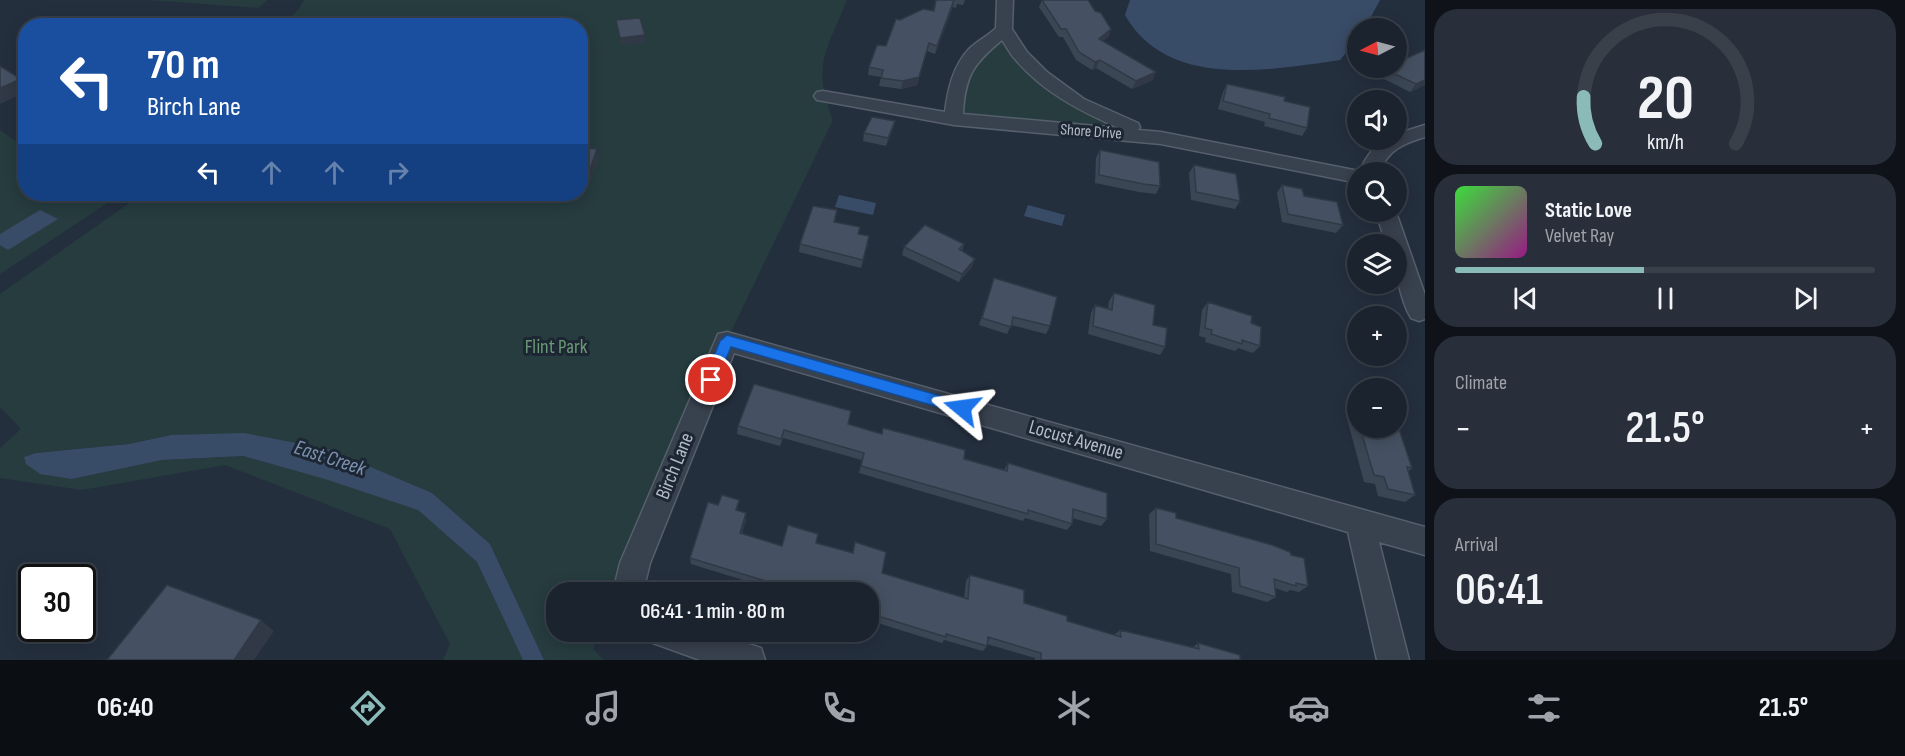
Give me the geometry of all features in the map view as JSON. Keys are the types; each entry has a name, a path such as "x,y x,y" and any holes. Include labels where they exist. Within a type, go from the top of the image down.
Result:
{"street":[{"path":"1005,0 1004,29 1020,55 1055,88 1113,120 1161,138"},
{"path":"954,119 961,75 970,60 1004,29"},
{"name":"Shore Drive","path":"823,96 954,119 1161,138 1347,175"},
{"path":"1374,162 1380,151 1402,138 1425,131"},
{"path":"1390,222 1423,317"},
{"name":"Locust Avenue","path":"727,341 1425,540"},
{"name":"Birch Lane","path":"630,582 635,563 727,341"},
{"path":"1360,522 1393,660"},
{"path":"694,642 749,660"}],"green space":[{"path":"149,0 267,0 259,8"},
{"name":"Flint Park","path":"304,0 847,0 828,46 822,71 826,101 833,120 728,338 621,582 546,582 546,642 596,642 593,649 604,660 544,660 490,544 432,493 171,435 129,444 36,453 24,457 72,479 162,460 243,456 325,478 418,510 477,562 523,660 443,660 450,644 390,529 225,465 82,490 0,478 0,448 21,429 0,407 0,294 132,201 588,201 588,18 289,18"},
{"path":"1000,41 1034,78 1072,104 1110,125 1078,126 971,117 963,114 967,69"},
{"path":"0,130 18,143 18,201 102,201 106,204 0,274"}],"water":[{"path":"1130,0 1380,0 1370,18 1347,18 1347,51 1340,60 1252,70 1193,65 1166,55 1143,39 1125,15"},
{"path":"839,195 876,203 873,215 835,207"},
{"path":"1028,205 1065,215 1062,226 1024,216"},
{"path":"40,210 58,219 8,250 0,245 0,234"},
{"name":"East Creek","path":"244,433 328,449 432,493 490,544 544,660 523,660 477,562 418,510 325,479 243,456 162,460 72,479 40,474 26,464 24,457 36,453 129,444 171,435"}],"building":[{"path":"936,0 954,0 937,46 929,43 919,77 903,81 881,78 883,70 869,67 877,45 886,46 896,19 900,20 923,9 934,11"},
{"path":"1042,0 1088,0 1095,11 1101,13 1111,29 1099,39 1156,72 1136,81 1100,60 1095,62 1079,52 1066,29 1061,29"},
{"path":"640,18 645,35 620,38 616,20"},
{"path":"1425,50 1425,80 1416,84 1403,78 1407,78 1407,58"},
{"path":"0,66 18,77 18,80 0,88"},
{"path":"1227,84 1285,97 1284,101 1310,107 1307,128 1269,118 1270,114 1223,101"},
{"path":"872,117 895,121 888,138 864,133"},
{"path":"588,148 597,149 588,175"},
{"path":"1100,150 1159,162 1160,186 1099,175"},
{"path":"1194,165 1236,174 1240,201 1196,192"},
{"path":"1282,185 1302,189 1304,196 1337,202 1343,225 1288,214"},
{"path":"813,206 837,210 834,222 860,227 858,234 869,236 863,260 800,244"},
{"path":"925,225 964,244 959,249 975,259 962,274 904,247"},
{"path":"994,278 1057,297 1050,326 1013,317 1011,327 982,318"},
{"path":"1114,293 1155,305 1153,325 1167,328 1165,347 1093,326 1095,305 1112,310"},
{"path":"1208,302 1252,316 1251,323 1261,327 1260,346 1242,340 1242,344 1211,334 1212,330 1205,328"},
{"path":"754,384 851,411 848,424 882,434 883,428 929,440 965,450 964,459 1007,471 1008,463 1107,493 1107,519 1073,509 1072,524 1028,510 1028,514 861,466 864,453 784,430 781,439 738,426"},
{"path":"1363,438 1402,438 1412,468 1407,467 1415,495 1388,489 1384,477 1374,475"},
{"path":"722,495 739,500 736,510 746,513 740,533 782,546 788,525 818,534 816,543 853,553 855,542 886,552 882,573 968,599 970,575 1024,590 1024,603 1067,616 1067,621 1121,637 1120,630 1199,649 1198,643 1240,655 1240,660 1041,660 1041,653 988,637 987,646 946,634 946,637 879,616 879,582 769,582 690,558 708,502 718,505"},
{"path":"1156,508 1176,513 1176,518 1272,545 1290,552 1291,555 1304,558 1308,586 1296,583 1296,586 1274,579 1276,597 1240,586 1239,568 1156,544"},
{"path":"167,585 261,620 234,660 107,660"}],"route":[{"path":"711,380 727,341 962,408"}]}
